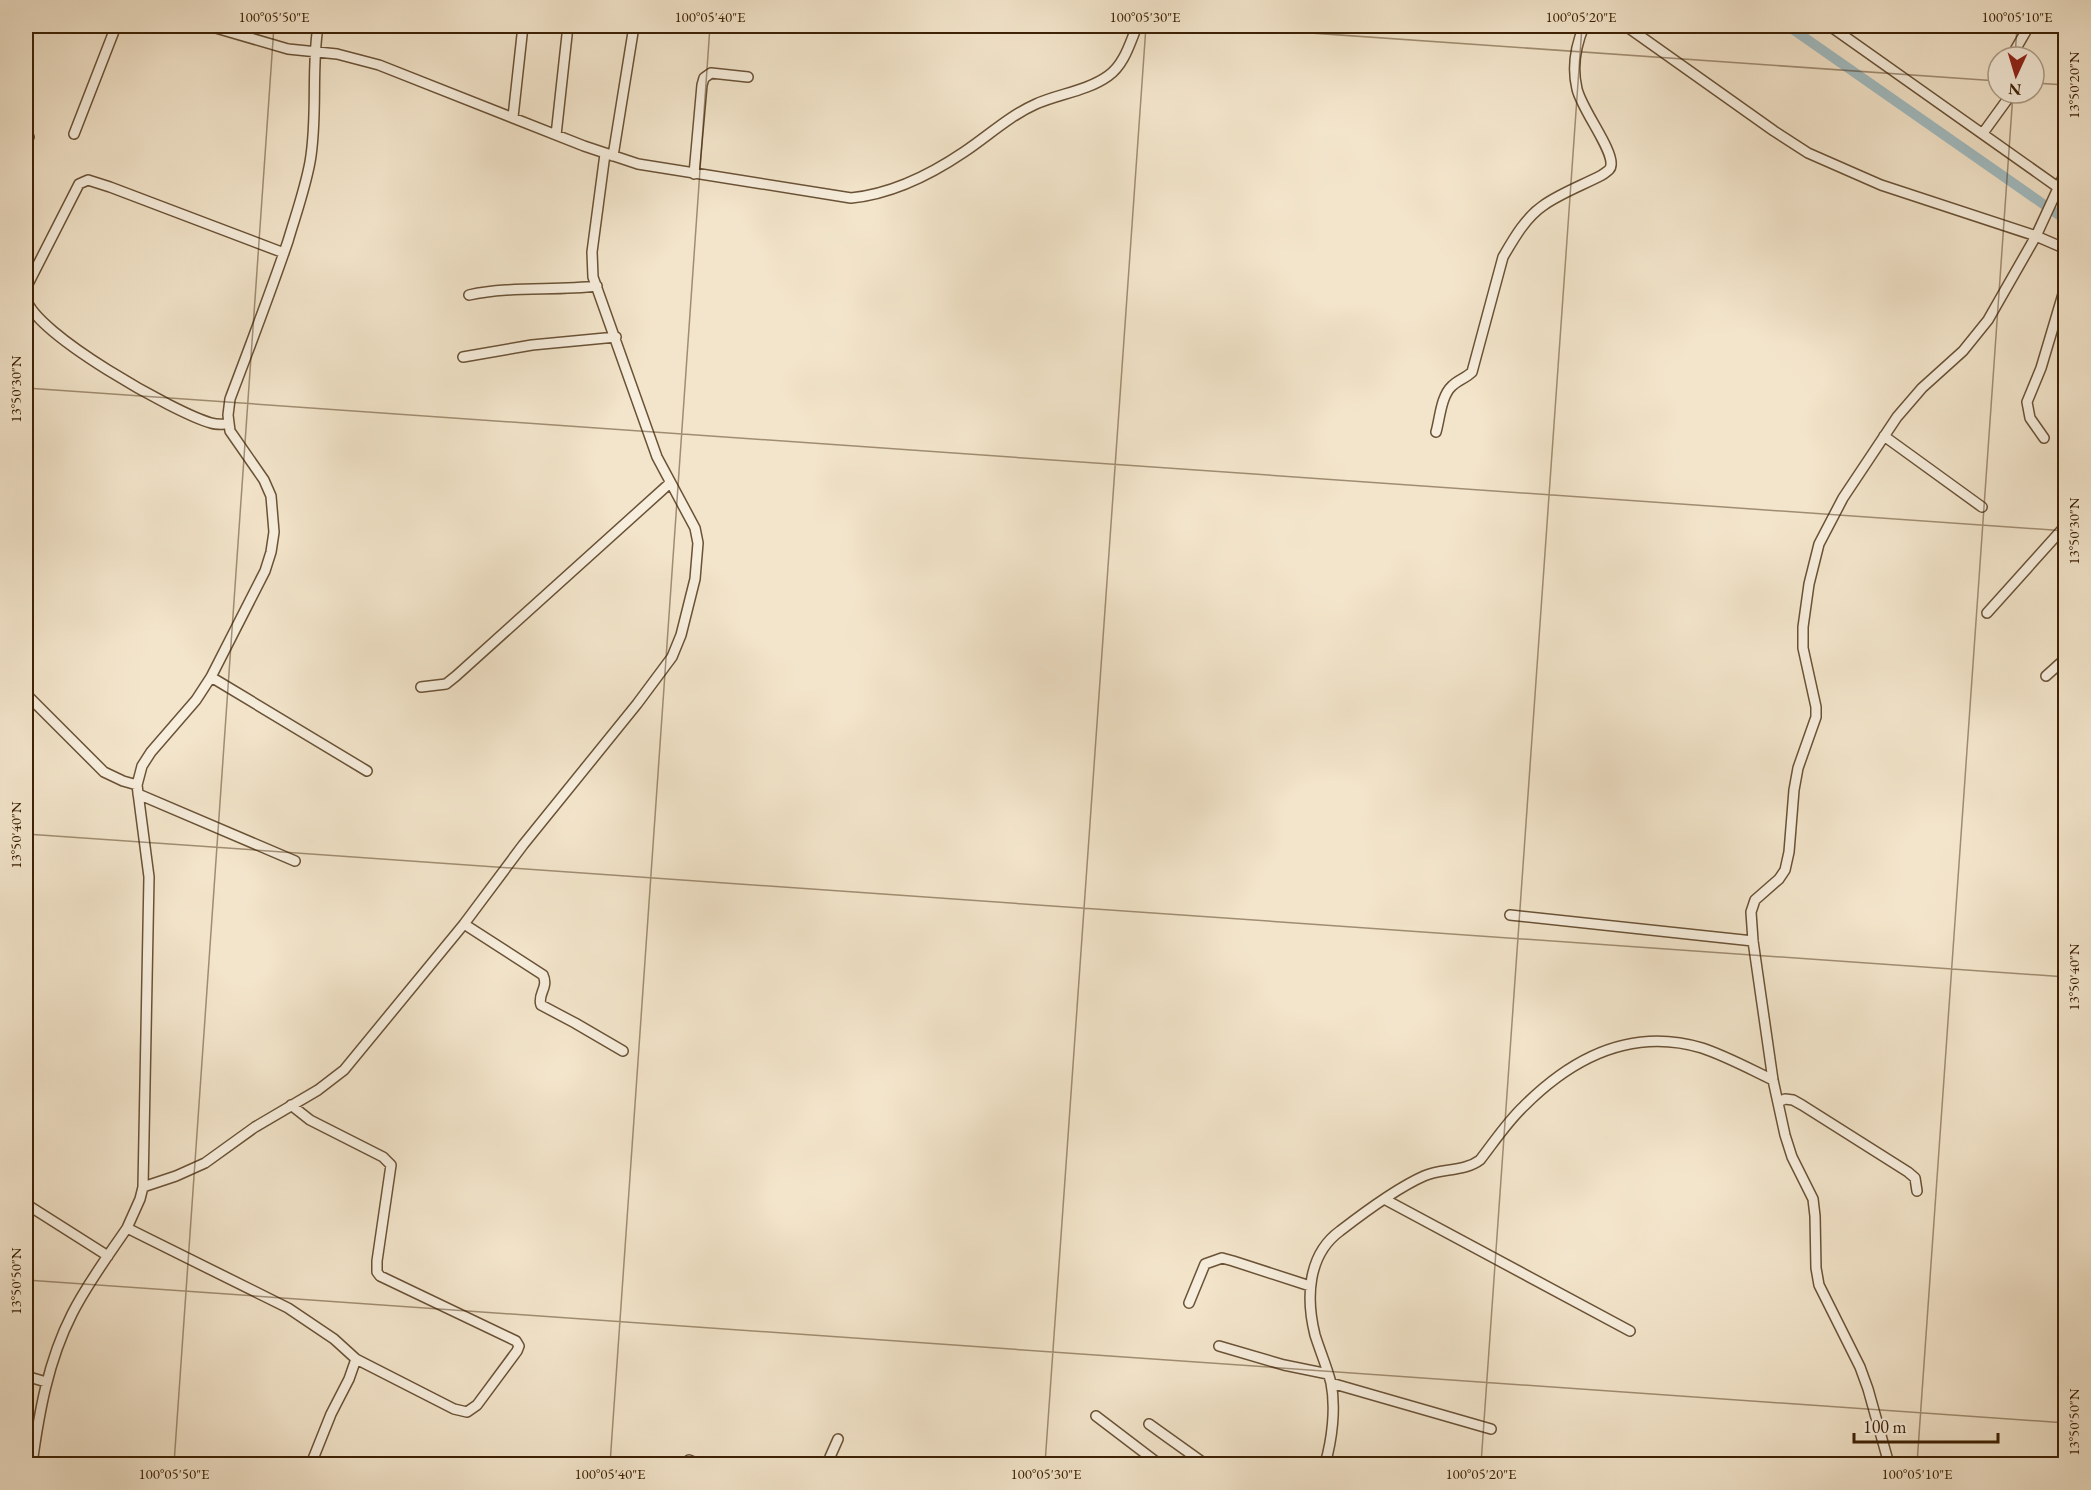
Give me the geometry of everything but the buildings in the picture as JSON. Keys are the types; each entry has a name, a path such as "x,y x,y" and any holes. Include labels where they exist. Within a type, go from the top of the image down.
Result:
{"street":[{"path":"74,134 116,26"},
{"path":"209,26 288,49 337,54 379,65 556,135 638,164 851,198 885,192 906,185 963,153 1007,120 1035,104 1080,89 1108,76 1119,64 1137,26"},
{"path":"32,1464 46,1382 70,1316 127,1228 143,1187 149,876 138,789 142,766 196,699 211,676 265,571 271,552 274,532 271,496 264,480 236,441 229,424 230,399 304,192 311,160 314,125 314,52 318,26"},
{"path":"513,117 523,26"},
{"path":"556,135 568,26"},
{"path":"143,1187 205,1163 255,1127 318,1090 344,1070 464,924 523,845 672,657 687,614 695,579 698,543 695,528 670,483 646,429 597,286 591,261 634,26"},
{"path":"1436,432 1446,394 1453,385 1467,378 1472,372 1503,257 1512,240 1531,216 1544,205 1609,171 1611,165 1609,153 1585,111 1577,90 1577,48 1584,26"},
{"path":"1626,26 1808,153 1881,185 2036,236 2066,249"},
{"path":"1830,26 2062,190"},
{"path":"2018,45 2029,26"},
{"path":"694,174 704,78 711,73 748,77"},
{"path":"1983,133 2003,105"},
{"path":"1889,1464 1860,1367 1819,1285 1816,1268 1813,1199 1792,1157 1773,1080 1751,912 1755,900 1779,879 1788,861 1798,768 1816,717 1803,639 1804,613 1819,544 1843,498 1884,436 1922,388 1963,351 1988,320 2036,236 2050,206 2062,190 2066,171"},
{"path":"26,288 79,184 88,180 284,253"},
{"path":"2044,438 2030,418 2027,402 2041,368 2066,284"},
{"path":"469,294 504,290 597,286"},
{"path":"26,298 32,312 42,323 72,347 110,371 201,420 229,424"},
{"path":"463,357 532,345 616,337"},
{"path":"26,386 26,403"},
{"path":"1884,436 1982,507"},
{"path":"421,687 446,684 456,676 670,483"},
{"path":"1987,613 2066,525"},
{"path":"2046,676 2066,658"},
{"path":"211,676 367,771"},
{"path":"26,694 104,772 295,861"},
{"path":"1510,915 1753,941"},
{"path":"464,924 543,975 545,984 539,999 541,1005 623,1051"},
{"path":"1325,1464 1333,1408 1330,1378 1314,1327 1310,1305 1310,1286 1315,1265 1328,1242 1338,1232 1426,1175 1474,1165 1523,1107 1537,1094 1574,1064 1615,1047 1641,1043 1683,1044 1718,1054 1773,1080"},
{"path":"1778,1102 1793,1100 1908,1172 1915,1179 1917,1191"},
{"path":"127,1228 288,1308 334,1339 356,1359 454,1409 467,1412 477,1405 517,1351 519,1346 516,1341 380,1276 377,1272 377,1262 391,1165 383,1157 310,1120 291,1105"},
{"path":"1386,1200 1630,1331"},
{"path":"26,1204 108,1256"},
{"path":"1189,1303 1205,1264 1222,1258 1310,1286"},
{"path":"1219,1346 1491,1429"},
{"path":"311,1464 356,1359"},
{"path":"26,1376 46,1382"},
{"path":"1096,1416 1159,1464"},
{"path":"1149,1424 1205,1464"},
{"path":"830,1462 838,1439"},
{"path":"689,1460 699,1464"},
{"path":"2038,1462 2049,1464"}],"waterway":[{"path":"1788,26 2066,220"}]}
